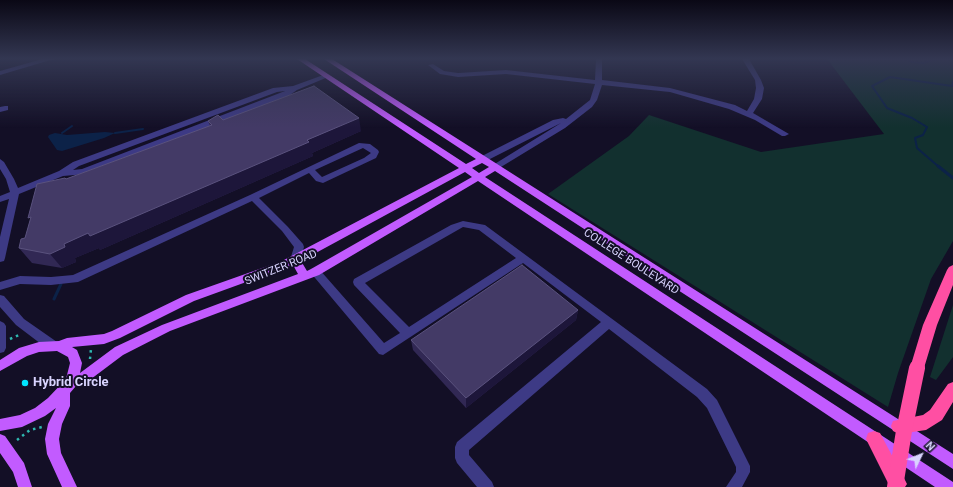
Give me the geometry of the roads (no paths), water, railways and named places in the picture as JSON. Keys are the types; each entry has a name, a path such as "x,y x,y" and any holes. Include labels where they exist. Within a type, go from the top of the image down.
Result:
{"highway":[{"path":"895,487 904,431 918,368 930,325 953,270"},
{"path":"899,426 926,422 936,415 953,389"},
{"path":"874,439 900,487"}],"main road":[{"name":"COLLEGE BOULEVARD","path":"335,82 948,487"},
{"name":"COLLEGE BOULEVARD","path":"362,82 953,462"},
{"name":"SWITZER ROAD","path":"0,366 23,352 39,347 104,339 116,335 190,298 295,260 483,159"},
{"name":"SWITZER ROAD","path":"0,425 22,421 40,412 68,387 83,378 119,351 166,328 310,274 496,167"},
{"path":"295,260 310,274"},
{"path":"56,346 73,354 76,363 63,406 55,424 52,439 54,454 70,487"},
{"path":"0,441 19,468 25,487"}],"street":[{"path":"0,199 62,173 76,164 276,90 294,88 311,82"},
{"path":"496,167 562,126 580,112 593,100 597,92 598,82"},
{"path":"606,82 651,86 719,102 770,124 785,134"},
{"path":"749,114 758,99 760,88 758,82"},
{"path":"62,173 83,172 284,95 294,88"},
{"path":"483,159 556,122 571,118"},
{"path":"192,122 198,128"},
{"path":"525,138 534,144"},
{"path":"0,286 20,280 51,281 74,279 253,197 310,169 362,145 367,146 375,152 373,156 367,160 323,180 319,179 310,169"},
{"path":"0,162 10,179 15,194 0,258"},
{"path":"253,197 285,229 299,248 295,260"},
{"path":"408,334 358,282 454,227 463,224 482,227 702,393 712,404 743,466 741,477 733,487"},
{"path":"310,274 383,350 524,258"},
{"path":"0,299 20,322 56,346"},
{"path":"487,487 462,458 462,447 609,322"},
{"path":"0,326 4,344"}],"water":[{"path":"105,132 115,133 62,151 57,150 48,137 49,135 55,133 67,135"}],"waterway":[{"path":"881,82 872,86 887,108 912,118 927,127 923,135 915,138 917,148 939,167"},
{"path":"923,82 952,86 953,82"},
{"path":"62,133 72,126"},
{"path":"115,133 143,129"},
{"path":"938,166 953,178"},
{"path":"54,299 61,284"}],"place":[{"name":"Hybrid Circle","path":"25,383"}]}
